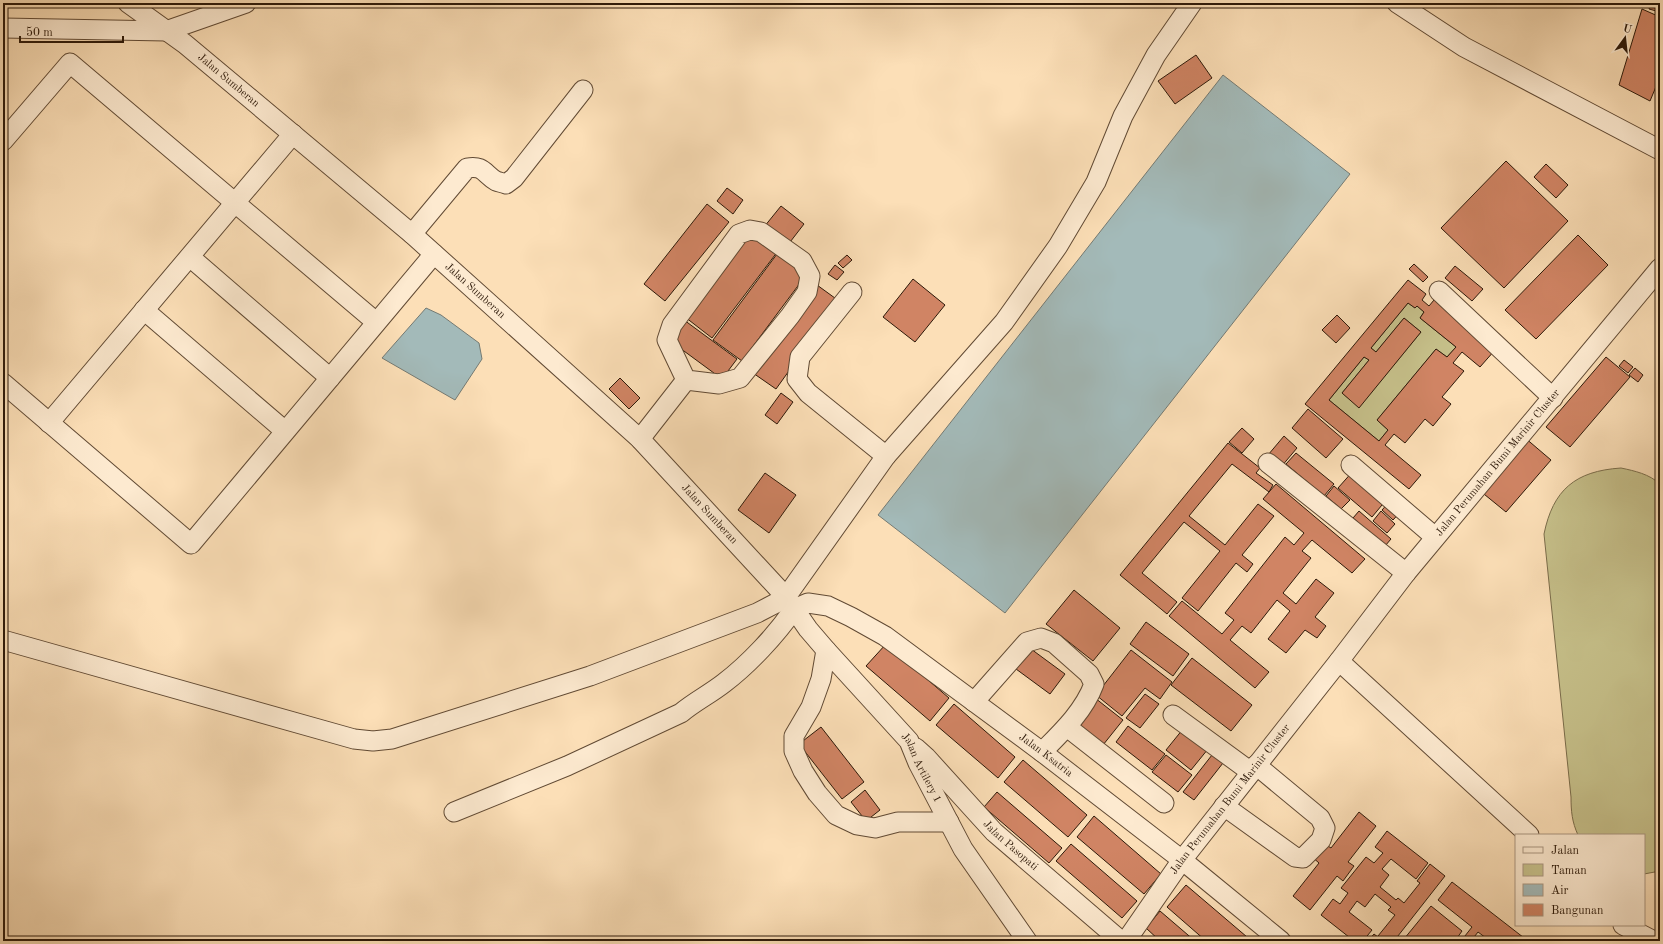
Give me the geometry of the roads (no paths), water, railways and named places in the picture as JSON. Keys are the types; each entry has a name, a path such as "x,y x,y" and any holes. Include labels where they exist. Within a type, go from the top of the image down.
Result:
{"street":[{"name":"Jalan Sumberan","path":"128,3 185,44 412,234 640,439 790,603"},
{"path":"3,28 166,31 246,3"},
{"path":"454,812 554,771 681,713 693,703 724,683 763,647 886,456 1004,322 1058,246 1096,182 1123,116 1152,62 1192,3"},
{"path":"1397,3 1459,44 1660,150"},
{"path":"3,141 70,63 376,322"},
{"path":"412,234 467,168 476,166 486,171 496,181 506,184 514,178 583,90"},
{"path":"49,422 294,134"},
{"path":"750,230 761,232 802,261 810,276 807,292 790,316 740,378 719,384 686,380 667,340 672,325 739,234 750,230"},
{"path":"3,383 191,544 434,254"},
{"path":"190,257 330,378"},
{"name":"Jalan Perumahan Bumi Marinir Cluster","path":"1126,941 1182,860 1253,768 1339,661 1406,572 1553,398 1660,268"},
{"path":"1438,291 1553,398"},
{"path":"852,292 800,357 797,379 808,393 886,456"},
{"path":"144,310 285,431"},
{"path":"640,439 686,380"},
{"path":"1268,463 1406,572"},
{"path":"1351,465 1435,537"},
{"path":"3,640 354,739 373,741 392,739 590,676 757,613 790,603"},
{"name":"Jalan Artilery 1","path":"790,603 826,650 908,741 963,849 1027,941"},
{"name":"Jalan Ksatria","path":"790,603 828,606 885,636 1042,752 1182,860 1281,941"},
{"path":"974,702 1027,642 1041,638 1054,643 1089,674 1094,684 1090,695 1067,727 1042,752"},
{"path":"826,650 821,679 811,707 794,736 794,751 803,771 816,793 836,816 857,826 875,828 898,822 949,822"},
{"path":"1339,661 1527,834"},
{"path":"1173,715 1253,768 1320,818 1325,828 1321,840 1303,858 1295,858 1224,806"},
{"path":"1067,727 1164,803"},
{"name":"Jalan Pasopati","path":"908,741 926,757 994,832 1121,941"},
{"path":"1625,926 1654,941"}],"water":[{"path":"1223,75 1350,174 1005,613 878,515"},
{"path":"426,308 441,315 479,343 482,359 455,400 382,358"}]}
